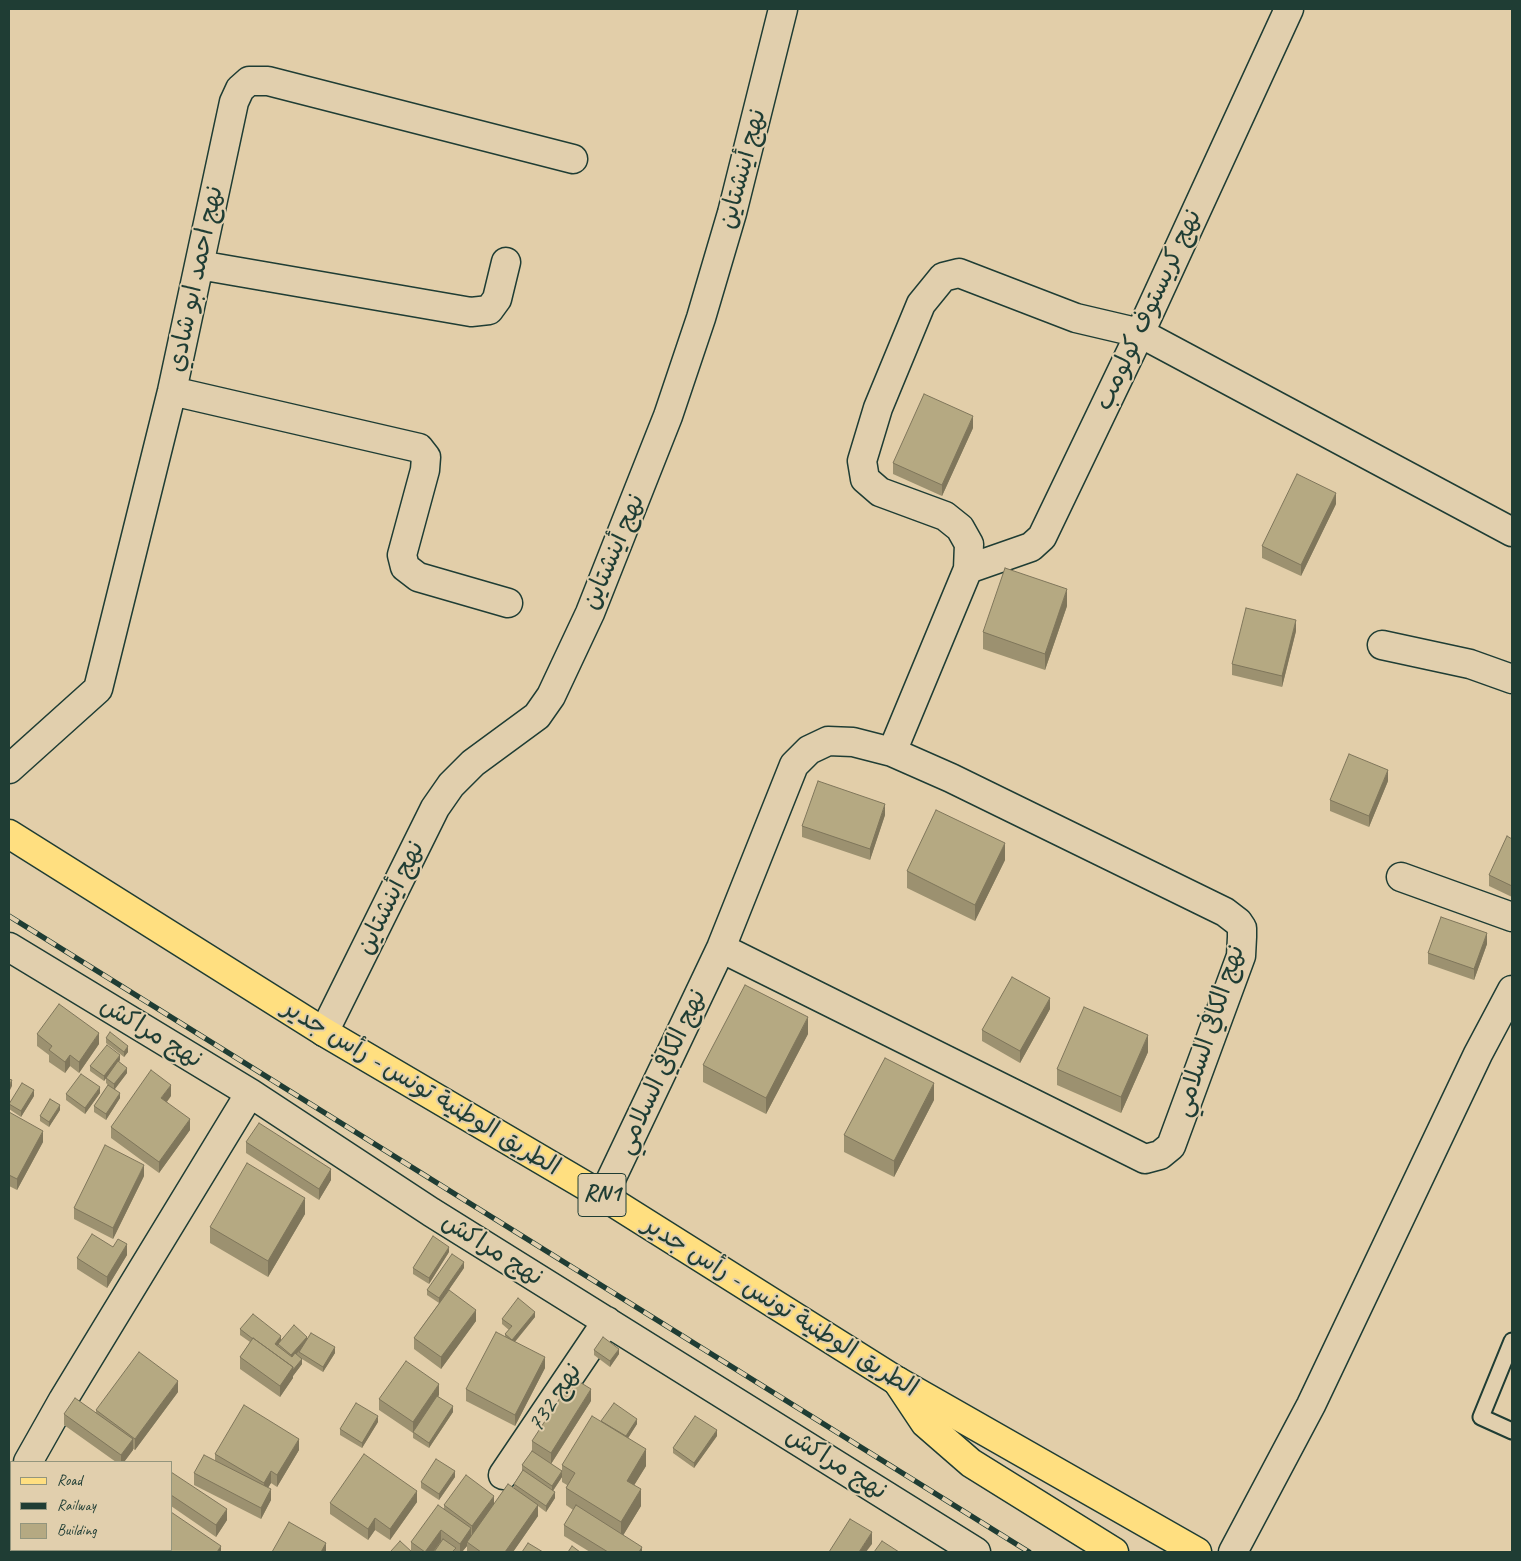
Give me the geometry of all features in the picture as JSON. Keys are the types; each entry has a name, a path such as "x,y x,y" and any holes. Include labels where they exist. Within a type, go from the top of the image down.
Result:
{"main road":[{"name":"الطريق الوطنية تونس - رأس جدير","path":"9,834 324,1032 603,1196 897,1381 1197,1552"},
{"path":"897,1381 925,1423 971,1463 1114,1552"}],"street":[{"name":"نهج أينشتاين","path":"324,1032 435,808 451,785 473,763 537,716 551,696 590,613 665,425 701,318 732,213 783,9"},
{"name":"نهج كريستوف كولومب","path":"968,568 1031,548 1042,537 1140,333 1289,9"},
{"name":"نهج احمد ابو شادي","path":"9,769 98,689 172,391 234,102 240,89 249,82 268,81 573,158"},
{"path":"199,265 471,312 489,310 497,299 506,262"},
{"path":"892,752 968,568 969,544 960,528 945,516 880,492 865,478 862,462 878,408 921,304 944,277 959,273 1076,318 1140,333 1512,532"},
{"path":"172,391 419,448 426,457 425,470 402,555 405,567 418,577 508,604"},
{"path":"1382,645 1470,664 1512,679"},
{"name":"نهج الكافي السلامي","path":"603,1196 720,948 794,765 809,750 828,742 852,742 892,752 951,778 1224,912 1238,922 1242,928 1241,956 1171,1146 1167,1151 1145,1159 720,948"},
{"path":"1401,877 1512,916"},
{"name":"نهج مراكش","path":"9,946 250,1093 431,1212 976,1552"},
{"path":"1233,1552 1311,1405 1474,1063 1512,990"},
{"path":"29,1461 63,1400 250,1093"},
{"name":"نهج 732","path":"503,1475 607,1322"}],"lane":[{"path":"1512,1341 1481,1417 1512,1431"}],"building":[{"path":"924,394 973,416 942,485 893,463"},
{"path":"1297,474 1336,493 1301,565 1262,546"},
{"path":"1005,568 1067,589 1045,654 983,632"},
{"path":"1246,608 1296,620 1282,676 1232,664"},
{"path":"1349,754 1388,770 1369,816 1330,800"},
{"path":"818,781 885,804 870,849 802,826"},
{"path":"936,810 1005,843 975,905 907,871"},
{"path":"1507,836 1512,839 1512,886 1489,875"},
{"path":"1441,917 1487,933 1474,969 1428,953"},
{"path":"1012,977 1050,998 1020,1051 982,1030"},
{"path":"745,985 808,1017 766,1098 703,1065"},
{"path":"59,1004 99,1033 79,1062 70,1055 65,1062 49,1050 52,1046 37,1034"},
{"path":"1084,1007 1148,1035 1121,1097 1057,1069"},
{"path":"110,1032 128,1046 124,1052 106,1038"},
{"path":"107,1045 120,1055 104,1076 90,1066"},
{"path":"885,1058 934,1083 894,1161 844,1135"},
{"path":"118,1061 127,1068 114,1084 106,1078"},
{"path":"151,1070 171,1085 161,1098 190,1119 159,1162 111,1127"},
{"path":"81,1074 100,1087 85,1108 66,1094"},
{"path":"22,1083 34,1090 21,1111 9,1104"},
{"path":"108,1085 120,1093 106,1114 94,1106"},
{"path":"50,1099 60,1105 49,1122 40,1116"},
{"path":"9,1112 43,1131 17,1179 9,1175"},
{"path":"259,1123 331,1169 319,1189 246,1142"},
{"path":"105,1145 144,1165 113,1228 74,1208"},
{"path":"247,1163 305,1198 268,1261 210,1227"},
{"path":"92,1234 113,1247 118,1239 127,1244 107,1277 77,1258"},
{"path":"433,1236 449,1247 429,1278 413,1268"},
{"path":"452,1254 464,1262 439,1298 427,1290"},
{"path":"449,1290 476,1310 441,1357 414,1338"},
{"path":"518,1298 535,1312 512,1340 505,1334 512,1326 502,1319"},
{"path":"253,1314 281,1336 275,1344 292,1357 295,1353 302,1359 293,1370 293,1367 240,1329"},
{"path":"294,1325 307,1337 291,1355 278,1344"},
{"path":"496,1332 545,1357 515,1415 466,1389"},
{"path":"311,1333 335,1347 323,1367 299,1352"},
{"path":"603,1337 619,1349 610,1361 594,1350"},
{"path":"253,1338 293,1367 280,1386 240,1357"},
{"path":"139,1352 178,1381 135,1439 96,1410"},
{"path":"406,1361 439,1384 413,1422 379,1399"},
{"path":"573,1378 591,1389 551,1453 532,1441"},
{"path":"437,1396 453,1406 429,1443 413,1432"},
{"path":"75,1398 133,1439 121,1455 64,1414"},
{"path":"356,1403 378,1416 362,1443 340,1429"},
{"path":"614,1403 637,1419 626,1436 601,1421"},
{"path":"244,1405 299,1439 277,1475 271,1471 264,1483 215,1454"},
{"path":"592,1416 646,1449 627,1481 641,1489 621,1522 566,1488 575,1473 562,1465"},
{"path":"695,1416 717,1430 694,1463 673,1448"},
{"path":"532,1451 562,1471 552,1486 522,1465"},
{"path":"364,1454 417,1491 390,1529 375,1518 368,1529 330,1503"},
{"path":"204,1455 271,1489 261,1508 194,1473"},
{"path":"436,1459 455,1471 439,1494 421,1482"},
{"path":"523,1470 555,1492 546,1506 514,1484"},
{"path":"172,1473 227,1509 216,1525 172,1496"},
{"path":"466,1475 494,1496 472,1526 444,1505"},
{"path":"508,1484 538,1505 505,1552 481,1552 467,1542"},
{"path":"438,1505 471,1528 460,1544 441,1530 425,1552 411,1542"},
{"path":"576,1505 642,1547 639,1552 608,1552 564,1525"},
{"path":"172,1513 221,1546 217,1552 128,1552 172,1551"},
{"path":"850,1519 872,1532 859,1552 829,1552"},
{"path":"289,1522 326,1543 321,1552 272,1552"},
{"path":"443,1539 456,1548 452,1552 434,1552"},
{"path":"400,1541 412,1552 392,1552"},
{"path":"882,1541 899,1552 874,1552"},
{"path":"528,1543 543,1552 522,1552"},
{"path":"572,1546 580,1552 568,1552"}],"railway":[{"path":"9,916 1029,1552"}]}
